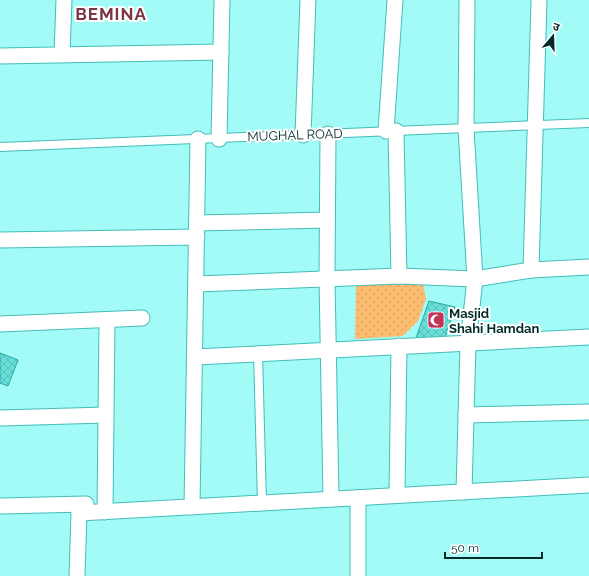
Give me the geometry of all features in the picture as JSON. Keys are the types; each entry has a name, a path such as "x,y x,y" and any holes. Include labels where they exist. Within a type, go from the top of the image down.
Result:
{"street":[{"path":"62,55 64,0"},
{"path":"219,138 222,0"},
{"path":"303,135 308,0"},
{"path":"395,0 391,131 399,276"},
{"path":"464,492 468,342 474,278 466,129 467,0"},
{"path":"531,270 539,0"},
{"path":"0,56 221,52"},
{"path":"328,134 327,279 331,499"},
{"path":"192,507 198,139"},
{"path":"0,240 197,230 327,220"},
{"path":"196,284 399,276 474,278 531,270 589,267"},
{"path":"0,324 142,318"},
{"path":"105,512 107,320"},
{"path":"195,357 589,337"},
{"path":"397,496 399,346"},
{"path":"466,415 589,412"},
{"path":"0,418 106,415"},
{"path":"79,513 589,486"},
{"path":"358,498 358,576"},
{"path":"0,506 86,504 79,513 77,576"}],"lane":[{"name":"MUGHAL ROAD","path":"0,148 589,123"},
{"path":"258,353 262,503"}],"shaded area":[{"path":"422,279 426,299 418,321 403,336 355,339 356,282"}],"building":[{"name":"Masjid Shahi Hamdan","path":"429,301 455,307 444,341 415,341"},
{"path":"0,353 18,360 8,386 0,383"}],"place":[{"name":"Masjid Shahi Hamdan","path":"436,320"}],"district":[{"name":"BEMINA","path":"111,14"}]}
